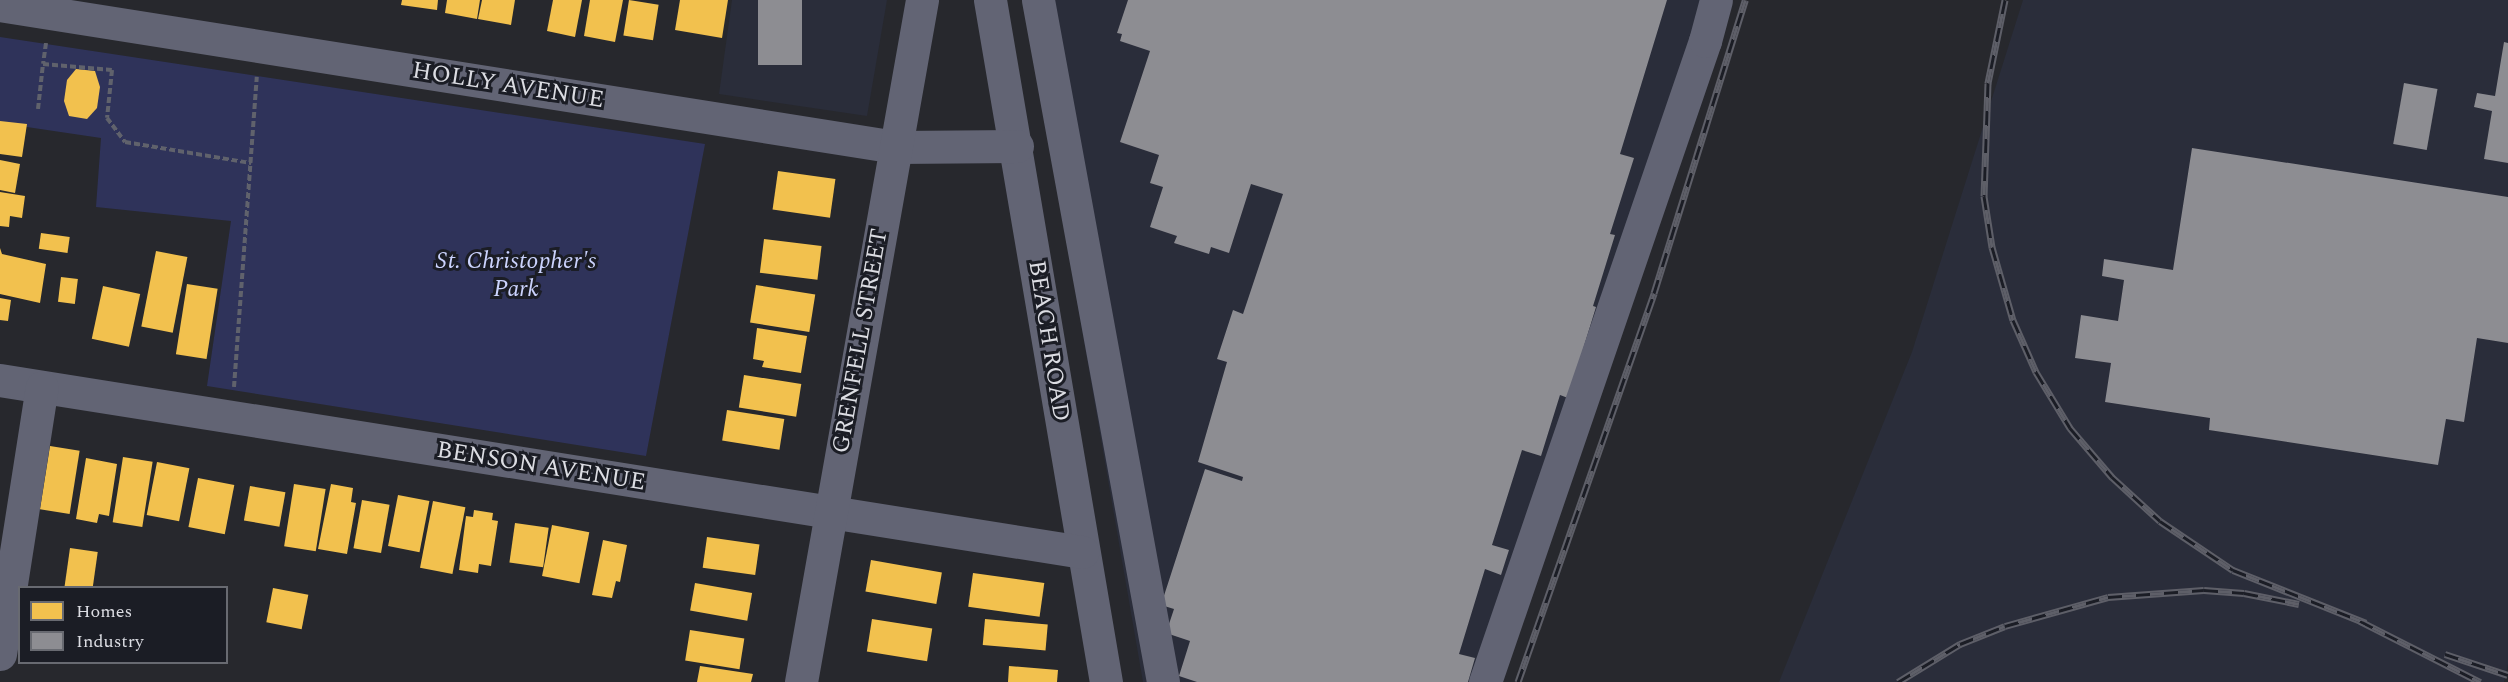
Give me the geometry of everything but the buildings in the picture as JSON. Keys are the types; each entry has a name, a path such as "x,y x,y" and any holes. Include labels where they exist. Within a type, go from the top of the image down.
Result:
{"street":[{"name":"GRENFELL STREET","path":"801,682 829,513 922,0"},
{"name":"BEACH ROAD","path":"990,0 1017,146 1082,552 1106,682"},
{"path":"1038,0 1163,682"},
{"path":"1485,682 1694,75 1716,0"},
{"name":"HOLLY AVENUE","path":"0,5 896,147 1017,146"},
{"name":"BENSON AVENUE","path":"0,380 1082,552"},
{"path":"0,654 42,387"}],"path":[{"path":"38,109 51,13"},
{"path":"231,417 259,46"},
{"path":"43,64 112,70 107,118 125,142 250,163"}],"shaded area":[{"path":"732,0 887,0 867,116 719,94"},
{"path":"1025,0 1727,0 1698,113 1498,682 1143,682"},
{"path":"2023,0 2508,0 2508,664 2504,682 1779,682 1912,352"}],"green space":[{"name":"St. Christopher's Park","path":"0,37 705,144 646,456 207,386 231,221 96,207 101,138 0,123"}],"railway":[{"path":"1518,682 1654,293 1745,0"},
{"path":"2005,0 1988,83 1984,196 1992,247 2013,320 2036,372 2070,428 2112,477 2160,521 2233,570 2366,623"},
{"path":"1898,682 1960,644 2005,626 2108,597 2204,590 2244,593 2299,604"},
{"path":"2360,621 2480,682"},
{"path":"2445,654 2508,675"}]}
